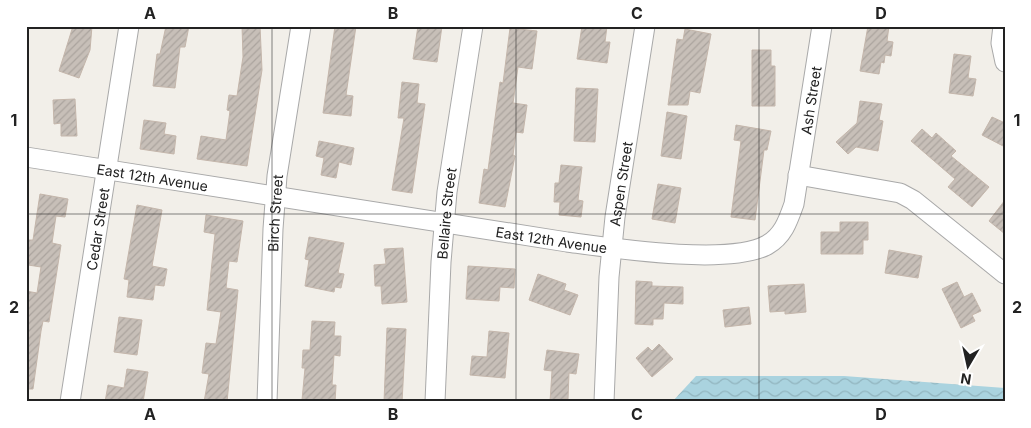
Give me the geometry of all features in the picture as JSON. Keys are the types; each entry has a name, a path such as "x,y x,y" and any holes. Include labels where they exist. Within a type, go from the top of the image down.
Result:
{"street":[{"name":"Cedar Street","path":"70,402 129,26"},
{"name":"Birch Street","path":"267,402 275,197 301,26"},
{"name":"Bellaire Street","path":"435,402 447,192 473,26"},
{"name":"Aspen Street","path":"604,402 612,248 645,26"},
{"name":"Ash Street","path":"798,175 822,26"},
{"path":"1002,26 1001,43 1005,62"},
{"name":"East 12th Avenue","path":"26,157 444,224 612,248 706,254 733,254 759,249 769,244 784,229 794,204 798,175"},
{"path":"798,175 900,193 912,200 1005,274"}],"water":[{"path":"696,376 844,376 1005,388 1005,402 672,402"}],"building":[{"path":"73,26 92,26 90,50 79,78 59,71"},
{"path":"166,26 189,26 185,47 180,47 175,88 153,86 157,54 160,54"},
{"path":"242,26 260,26 262,70 247,166 197,159 201,136 226,140 230,111 227,110 229,95 237,96 243,57"},
{"path":"335,26 356,26 346,95 353,96 351,116 323,113"},
{"path":"418,26 442,26 437,62 413,59"},
{"path":"582,26 607,26 605,42 610,42 607,63 577,59"},
{"path":"868,26 889,26 887,41 893,42 891,56 885,55 884,63 881,62 879,74 860,71"},
{"path":"510,28 537,31 532,69 518,67 513,103 527,105 523,133 516,132 513,155 515,156 505,207 479,203 484,169 488,170 500,82 503,83"},
{"path":"685,29 711,34 700,93 690,91 688,105 668,105 677,39 683,40"},
{"path":"752,50 771,50 771,66 775,66 775,106 752,106"},
{"path":"954,54 971,56 968,78 976,79 973,96 949,93"},
{"path":"402,82 419,84 417,103 425,104 412,193 392,190 404,118 398,118"},
{"path":"576,88 598,89 595,142 574,141"},
{"path":"75,99 77,136 61,136 61,123 54,124 53,100"},
{"path":"860,101 882,104 879,120 883,121 878,151 856,147 848,154 836,142 857,123"},
{"path":"667,112 687,116 681,159 661,156"},
{"path":"992,117 1005,123 1005,147 982,135"},
{"path":"144,120 166,123 164,134 176,136 174,154 140,149"},
{"path":"736,125 771,131 767,150 764,150 755,220 731,217 741,141 734,140"},
{"path":"922,129 932,138 936,133 956,151 951,156 989,187 972,207 948,187 955,179 911,141"},
{"path":"319,141 354,148 351,165 339,162 336,178 321,175 324,158 316,156"},
{"path":"561,165 582,167 578,200 583,201 581,217 559,215 560,202 554,202 555,183 559,183"},
{"path":"658,184 681,188 675,223 652,219"},
{"path":"40,194 68,199 65,217 56,216 52,243 61,245 49,322 43,321 33,389 26,389 26,291 37,293 41,267 28,265 30,258 26,258 26,249 28,240 33,240"},
{"path":"1005,200 1005,234 989,221"},
{"path":"137,205 162,210 152,266 167,269 164,286 155,285 153,300 127,297 129,280 124,279"},
{"path":"206,215 243,221 237,262 229,261 226,288 238,290 227,402 204,402 209,374 202,373 206,343 216,344 221,312 207,310 215,234 204,232"},
{"path":"840,222 868,222 868,240 863,240 863,254 821,254 821,232 840,232"},
{"path":"309,237 344,243 338,273 344,274 341,288 335,287 334,292 305,286 309,260 305,259"},
{"path":"403,248 407,302 382,304 381,286 375,286 374,265 386,264 384,249"},
{"path":"889,250 922,256 918,278 885,273"},
{"path":"468,266 515,269 514,288 500,287 499,301 466,299"},
{"path":"538,274 566,284 564,290 578,295 570,315 529,300"},
{"path":"636,281 652,282 652,286 683,287 683,304 664,303 663,319 653,319 653,325 635,324"},
{"path":"957,282 964,297 972,293 981,311 972,315 975,321 961,328 942,289"},
{"path":"804,284 806,312 785,314 785,311 770,312 768,286"},
{"path":"749,307 751,324 725,327 723,310"},
{"path":"119,317 142,320 137,355 114,352"},
{"path":"312,321 335,322 334,336 341,336 340,356 334,355 332,385 336,385 335,402 302,400 305,368 302,368 303,350 310,350"},
{"path":"387,328 406,329 402,402 384,402"},
{"path":"489,331 509,333 505,378 470,375 472,356 487,357"},
{"path":"659,344 673,359 652,377 636,358 648,347 652,351"},
{"path":"547,350 579,354 576,374 569,373 568,399 563,399 563,402 550,402 552,371 544,370"},
{"path":"127,369 148,372 143,402 105,402 108,385 124,388"}]}
